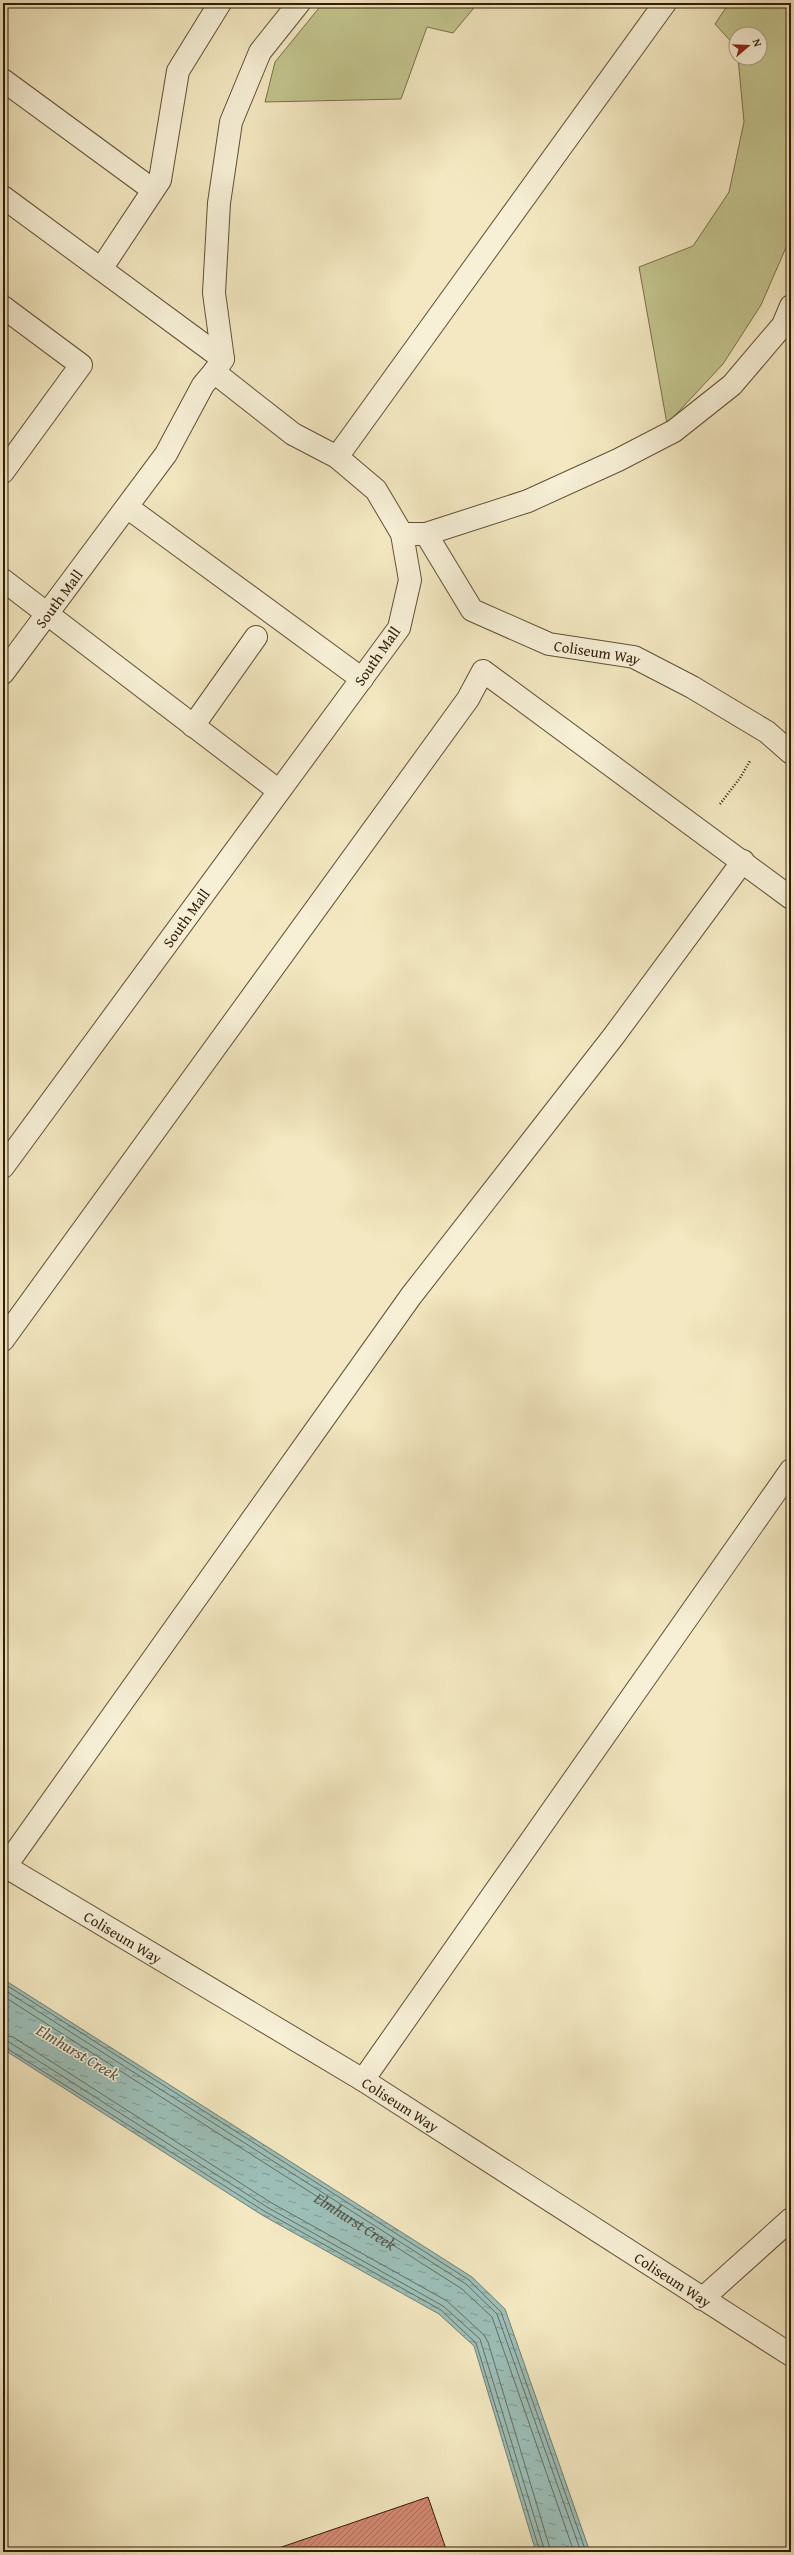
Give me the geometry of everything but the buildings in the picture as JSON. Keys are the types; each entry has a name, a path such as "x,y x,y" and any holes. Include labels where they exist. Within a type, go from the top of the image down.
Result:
{"lane":[{"path":"101,269 160,180 178,71 220,3"},
{"path":"219,366 214,293 219,203 231,122 260,52 299,3"},
{"path":"338,457 665,3"},
{"path":"3,80 153,190"},
{"path":"3,197 101,269 219,366"},
{"path":"402,534 426,534 528,501 618,460 674,431 732,385 783,325 791,306"},
{"path":"3,307 80,365 3,472"},
{"name":"South Mall","path":"3,673 166,454 203,384 219,366 293,434 338,457 376,490 402,534 410,580 399,628 3,1167"},
{"path":"127,507 362,679"},
{"name":"Coliseum Way","path":"426,534 472,610 549,644 634,657 692,687 766,732 791,753"},
{"path":"3,580 279,791"},
{"path":"193,726 256,637"},
{"path":"3,1340 468,699 483,670 791,898"},
{"path":"4,1866 411,1296 614,1037 743,861"},
{"path":"363,2080 791,1470"},
{"name":"Coliseum Way","path":"4,1866 363,2080 702,2300 791,2355"},
{"path":"702,2300 791,2219"}],"green space":[{"path":"323,3 478,3 453,33 427,27 401,99 265,102 275,62"},
{"path":"729,3 791,3 791,236 761,305 723,364 667,424 639,267 693,246 729,192 744,122 739,66 768,66 768,26 728,26 728,38 715,24"}],"water":[{"name":"Elmhurst Creek","path":"3,1979 472,2277 505,2309 590,2552 536,2552 474,2346 439,2314 262,2215 3,2049"}]}
